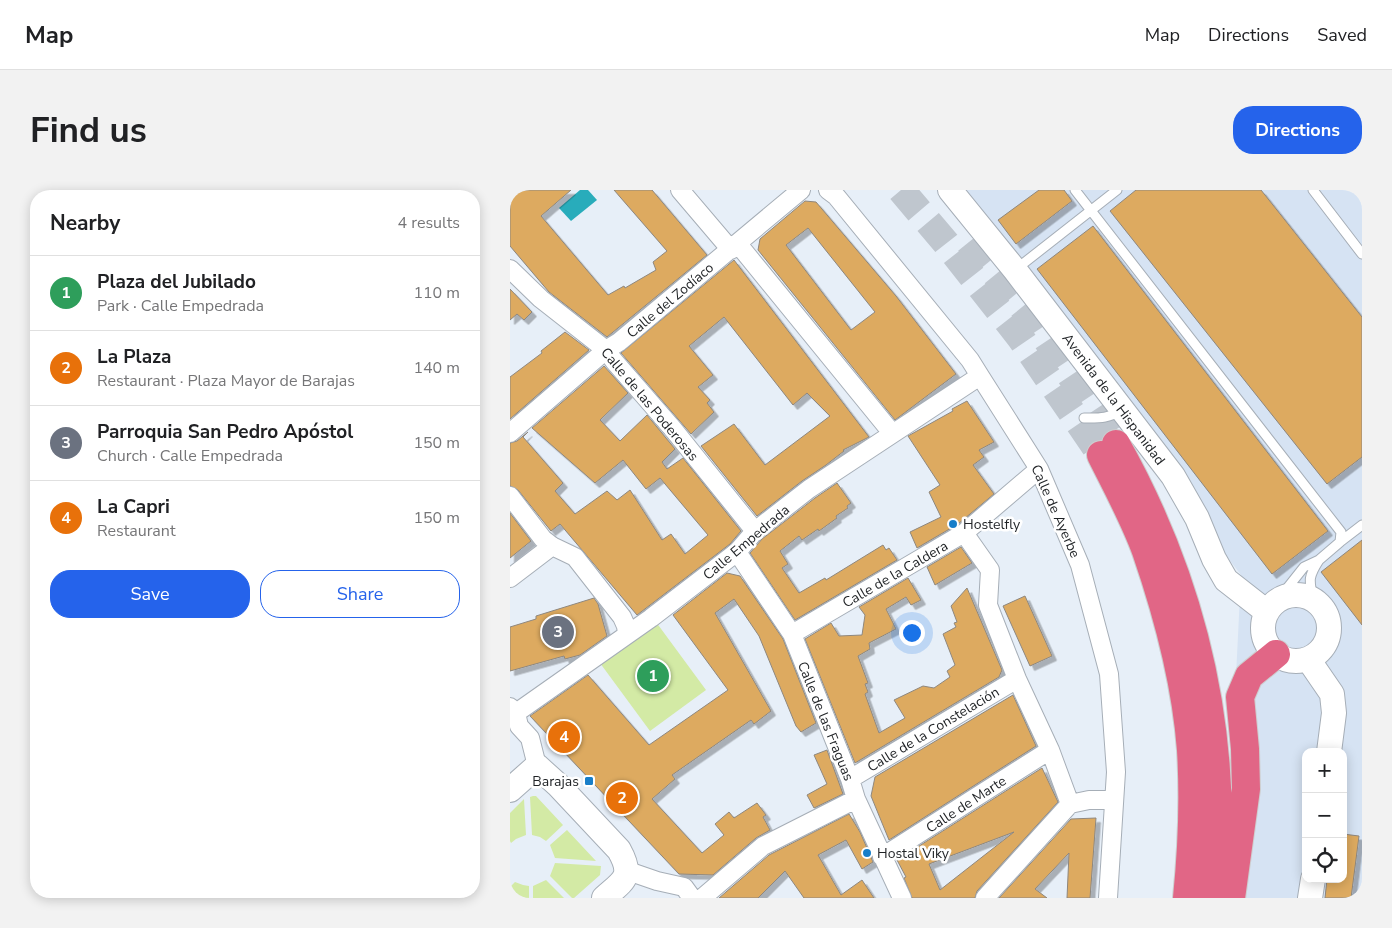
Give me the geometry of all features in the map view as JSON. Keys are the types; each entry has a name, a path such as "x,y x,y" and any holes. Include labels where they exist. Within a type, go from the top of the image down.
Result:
{"highway":[{"path":"1187,898 1192,813 1190,750 1183,692 1165,612 1145,550 1121,494 1108,450 1139,485 1164,542 1186,606 1198,651 1208,699 1217,788 1218,838 1214,898"},
{"path":"1231,898 1246,789 1246,749 1240,697 1249,676 1276,654"}],"street":[{"path":"680,190 734,247 892,433"},
{"name":"Calle del Zodíaco","path":"510,433 606,350 619,342 801,190"},
{"name":"Calle de Ayerbe","path":"828,190 836,196 963,352 980,376 1039,470 1080,566 1109,674 1116,772 1108,898"},
{"name":"Avenida de la Hispanidad","path":"950,190 1015,270 1173,476 1197,518 1214,559 1226,580 1272,606"},
{"name":"Calle de las Poderosas","path":"510,270 541,300 606,350 673,429 755,531"},
{"name":"Calle Empedrada","path":"513,710 651,618 737,552 755,531 809,489 980,376"},
{"name":"Calle de la Caldera","path":"792,634 964,534 1039,470"},
{"path":"510,496 543,539 552,546 575,557 622,617 627,634"},
{"path":"964,534 990,570 988,605 1017,679 1050,750 1070,804"},
{"path":"510,578 552,546"},
{"name":"Calle de las Fraguas","path":"737,552 792,634 850,779 856,799 902,898"},
{"path":"1289,595 1301,595 1313,599 1327,615 1329,625 1329,636 1321,650 1308,659 1292,660 1276,654 1268,645 1264,634 1264,623 1272,606 1289,595"},
{"path":"1308,659 1332,694 1334,713 1330,748"},
{"name":"Calle de la Constelación","path":"850,779 1017,679"},
{"path":"513,710 519,726 530,738 537,766 558,785 618,850 625,861 628,871 624,880 604,898"},
{"name":"Calle de Marte","path":"882,857 1050,750"},
{"path":"510,790 537,766"},
{"path":"702,898 763,846 856,799"},
{"path":"985,898 1070,804 1089,800 1113,800"},
{"path":"628,871 657,881 684,887 692,898"},
{"path":"1310,898 1312,883"}],"lane":[{"path":"1075,190 1341,532 1340,542"},
{"path":"1015,270 1117,190"},
{"path":"1312,190 1362,254"},
{"path":"1084,418 1104,418 1122,408"},
{"path":"1313,599 1310,573 1319,560 1362,525"},
{"path":"1272,606 1304,567 1319,560"}],"shaded area":[{"path":"948,190 1362,190 1362,898 1225,898 1241,575"}],"green space":[{"path":"656,622 706,690 650,731 600,663"},
{"path":"536,796 563,825 546,841 532,835 530,797"},
{"path":"524,799 526,835 511,843 510,813"},
{"path":"567,830 596,861 555,858 550,845"},
{"path":"555,863 601,866 600,875 572,898 550,876"},
{"path":"546,880 564,898 533,898 533,886"},
{"path":"515,882 529,886 529,898 510,898 510,887"}],"water":[{"path":"580,190 588,190 597,200 571,221 559,208"}],"building":[{"path":"510,190 571,190 541,216 608,295 624,286 625,288 656,270 653,262 667,251 614,190 652,190 707,255 607,337 549,292 510,246"},
{"path":"1039,190 1064,190 1072,201 1016,244 998,220"},
{"path":"1136,190 1261,190 1362,317 1362,457 1327,484 1110,211"},
{"path":"805,201 816,202 896,296 956,374 895,420 758,250 760,239","holes":["808,228 875,312 851,330 786,245"]},
{"path":"1093,226 1328,531 1272,574 1037,269"},
{"path":"734,260 869,437 843,450 826,465 757,516 701,446 734,424 765,465 830,416 807,393 793,405 724,317 689,346 713,375 698,387 710,400 707,403 714,412 691,434 621,353"},
{"path":"510,289 532,312 524,320 517,314 510,320"},
{"path":"565,332 589,350 510,419 510,377 542,353 541,351"},
{"path":"604,366 628,393 600,420 620,441 647,415 675,449 662,462 667,469 683,458 741,531 730,544 637,615 560,524 551,531 518,490 510,486 510,443 517,441 528,432 523,437 563,483 555,491 575,514 607,491 617,500 630,490 662,540 671,534 685,554 708,535 660,478 646,489 623,460 595,483 532,428"},
{"path":"967,401 994,442 979,450 984,457 973,465 994,494 958,524 917,548 910,532 941,517 929,492 940,485 908,436"},
{"path":"837,483 851,503 847,506 848,508 819,531 818,529 802,540 799,536 780,551 788,564 782,568 799,593 825,578 826,580 883,545 886,550 889,548 897,560 795,620 750,553 762,539"},
{"path":"510,513 531,541 510,558"},
{"path":"1362,540 1362,625 1321,572"},
{"path":"961,547 972,563 935,585 927,567"},
{"path":"727,573 740,576 783,639 816,723 801,732 796,726 759,636 734,599 715,613 771,711 754,724 751,720 672,775 675,779 652,799 702,853 724,835 715,824 729,812 734,818 757,803 766,815 763,817 770,830 756,838 713,875 679,874 530,716 588,675 649,745 728,690 673,615"},
{"path":"908,578 921,600 911,605 906,597 886,609 896,629 869,643 870,649 858,656 868,683 865,684 868,692 865,694 879,733 905,718 894,700 923,686 934,688 950,677 947,671 955,665 943,634 956,627 954,623 957,622 951,606 967,588 1002,670 999,677 855,763 805,639 831,623 839,636 862,635 865,615 859,607"},
{"path":"1025,596 1052,656 1030,666 1003,606"},
{"path":"594,598 598,604 607,636 580,655 565,659 564,656 510,671 510,627 536,619 536,616"},
{"path":"1013,695 1036,746 889,840 871,796 875,777"},
{"path":"827,750 843,794 814,808 807,795 827,784 814,755"},
{"path":"1042,768 1058,802 977,891 975,898 912,898 904,878 906,877 897,860","holes":["1014,832 940,890 929,864"]},
{"path":"849,814 860,832 873,862 862,869 846,840 818,855 841,895 862,880 874,898 804,898 785,871 758,898 719,898 769,855"},
{"path":"1096,818 1090,898 1067,898 1069,853 1035,889 1047,898 999,898 1071,819"},
{"path":"1347,834 1359,836 1351,898 1325,898 1327,883 1347,883"}],"tunnel":[{"path":"901,190 946,243 1020,337 1101,455"},
{"path":"969,242 1037,325 1116,444"}],"place":[{"name":"Hostelfly","path":"953,524"},
{"name":"Parroquia San Pedro Apóstol","path":"558,632"},
{"name":"Plaza del Jubilado","path":"653,676"},
{"name":"La Capri","path":"564,737"},
{"name":"Barajas","path":"589,781"},
{"name":"La Plaza","path":"622,798"},
{"name":"Hostal Viky","path":"867,853"}]}
